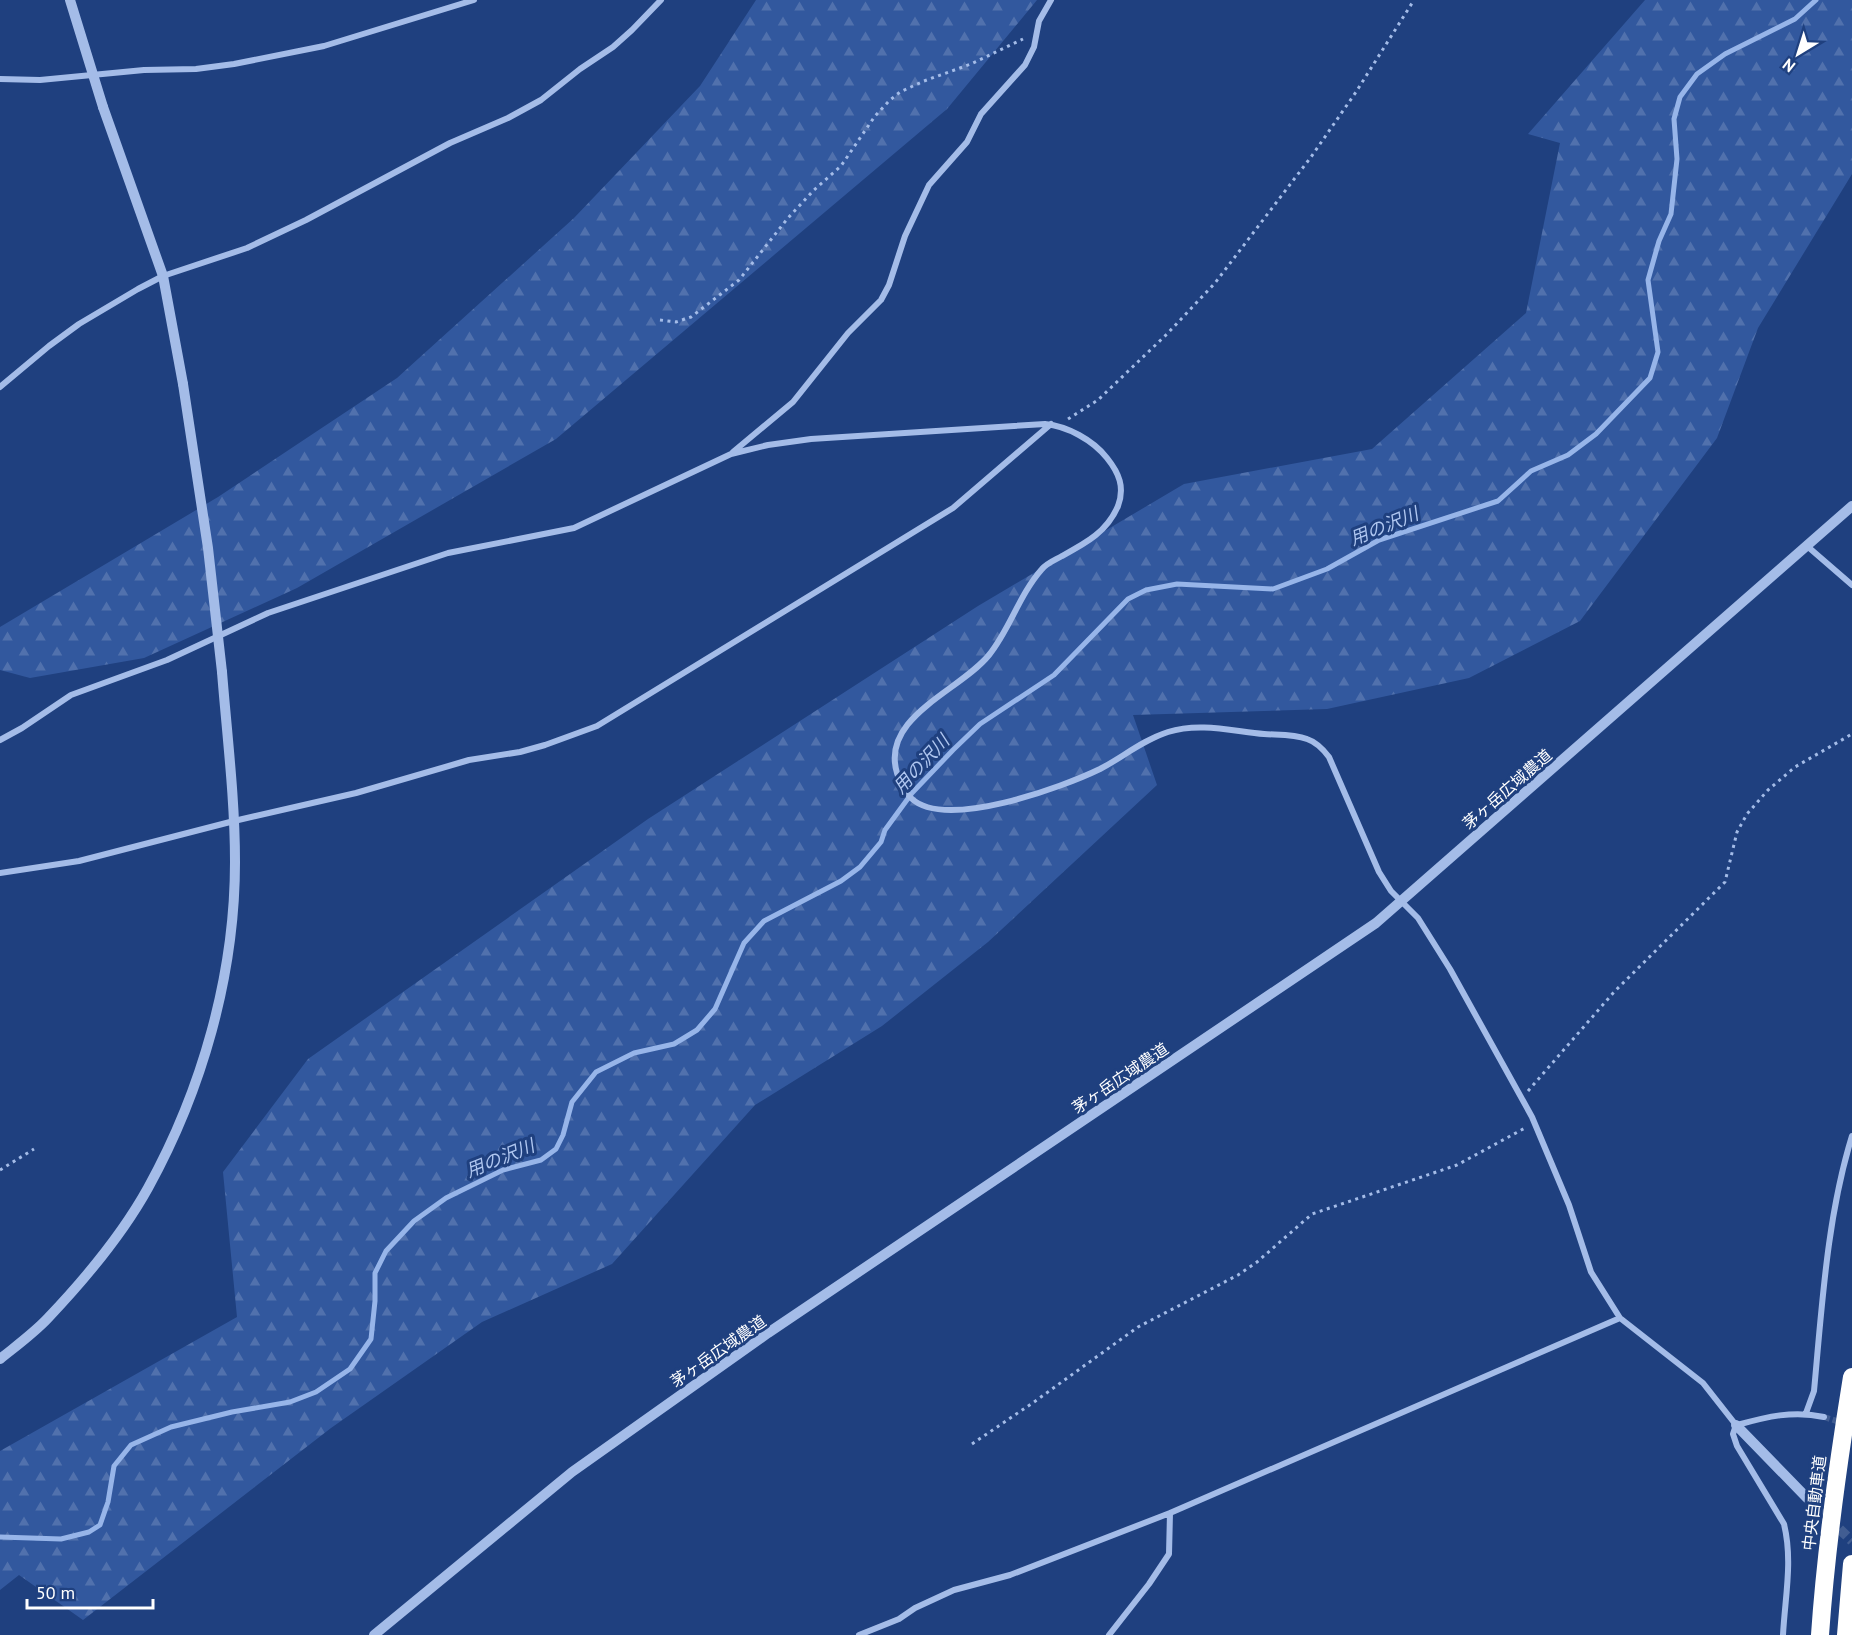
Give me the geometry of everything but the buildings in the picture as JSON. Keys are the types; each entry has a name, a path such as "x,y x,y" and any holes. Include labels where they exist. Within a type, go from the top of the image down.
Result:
{"highway":[{"name":"中央自動車道","path":"1820,1635 1824,1572 1852,1377"},
{"path":"1846,1635 1852,1564"}],"street":[{"path":"0,1359 47,1319 81,1281 147,1190 180,1125 199,1073 226,966 233,904 234,821 222,672 208,548 183,384 163,276 103,107 70,0"},
{"path":"0,79 40,80 144,70 196,69 234,64 324,46 474,0"},
{"path":"0,387 49,345 79,324 163,276 247,248 306,220 450,143 541,100 580,69 613,47 661,0"},
{"path":"731,454 793,402 848,333 881,300 889,285 905,236 929,184 967,142 981,114 1025,65 1034,47 1039,21 1051,0"},
{"path":"0,873 79,861 234,821 356,793 469,760 520,752 597,726 953,507 1051,424"},
{"path":"0,740 71,695 167,660 268,613 448,553 574,528 731,454 768,445 811,439 1059,425 1102,452 1116,470 1122,485 1114,516 1106,528 1095,537 1044,566 1028,585 990,654 977,669 917,714 906,725 897,742 894,757 896,772 902,785 912,799 924,806 947,810 967,810 1029,796 1103,768 1143,743 1167,732 1202,726 1307,738 1320,747 1329,757 1379,873 1392,891 1418,918 1450,969 1521,1098 1569,1205 1591,1272 1620,1318 1703,1383 1736,1425 1807,1498"},
{"name":"茅ヶ岳広域農道","path":"374,1635 572,1472 768,1333 1376,923 1403,902 1852,506"},
{"path":"1807,546 1852,585"},
{"path":"1806,1413 1814,1391 1830,1243 1852,1136"},
{"path":"859,1635 899,1619 915,1608 954,1590 1010,1575 1170,1513 1620,1318"},
{"path":"1736,1425 1767,1417 1806,1413 1824,1417"},
{"path":"1736,1425 1733,1434 1737,1446 1784,1524 1790,1555 1783,1635"},
{"path":"1109,1635 1169,1554 1170,1513"}],"path":[{"path":"1059,425 1098,400 1167,334 1215,283 1311,157 1356,92 1414,0"},
{"path":"660,320 676,322 691,317 739,280 788,218 841,166 875,116 900,92 1004,50 1038,30"},
{"path":"1521,1098 1537,1083 1614,992 1725,882 1737,832 1747,814 1768,790 1795,767 1852,734"},
{"path":"972,1444 1138,1327 1238,1275 1257,1262 1312,1214 1457,1165 1534,1123"},
{"path":"0,1170 34,1149"}],"green space":[{"path":"756,0 1037,0 947,109 556,439 297,588 144,658 30,678 0,670 0,627 218,497 397,378 574,218 700,86"},
{"path":"1645,0 1852,0 1852,174 1758,328 1717,438 1580,621 1469,678 1327,709 1133,715 1157,785 988,942 882,1026 755,1105 612,1264 482,1322 331,1428 83,1620 19,1575 0,1590 0,1451 237,1317 223,1172 308,1059 648,819 978,606 1184,484 1372,449 1526,313 1560,143 1528,134"}],"waterway":[{"name":"用の沢川","path":"0,1537 61,1539 89,1532 100,1525 108,1502 114,1466 131,1445 171,1427 232,1412 290,1402 316,1392 350,1369 371,1339 375,1273 386,1251 414,1221 446,1198 503,1170 541,1160 556,1149 563,1135 572,1102 596,1072 634,1053 674,1044 697,1030 715,1009 744,943 764,921 841,881 860,867 881,842 885,830 912,793 953,750 980,724 1054,675 1128,599 1146,590 1177,584 1273,589 1327,569 1379,540 1498,501 1531,471 1568,455 1596,434 1650,378 1658,352 1648,280 1659,241 1671,214 1677,159 1674,119 1680,97 1697,74 1725,54 1795,19 1816,0"}],"tunnel":[{"path":"1824,1417 1843,1423"},
{"path":"1807,1498 1852,1541"}]}
